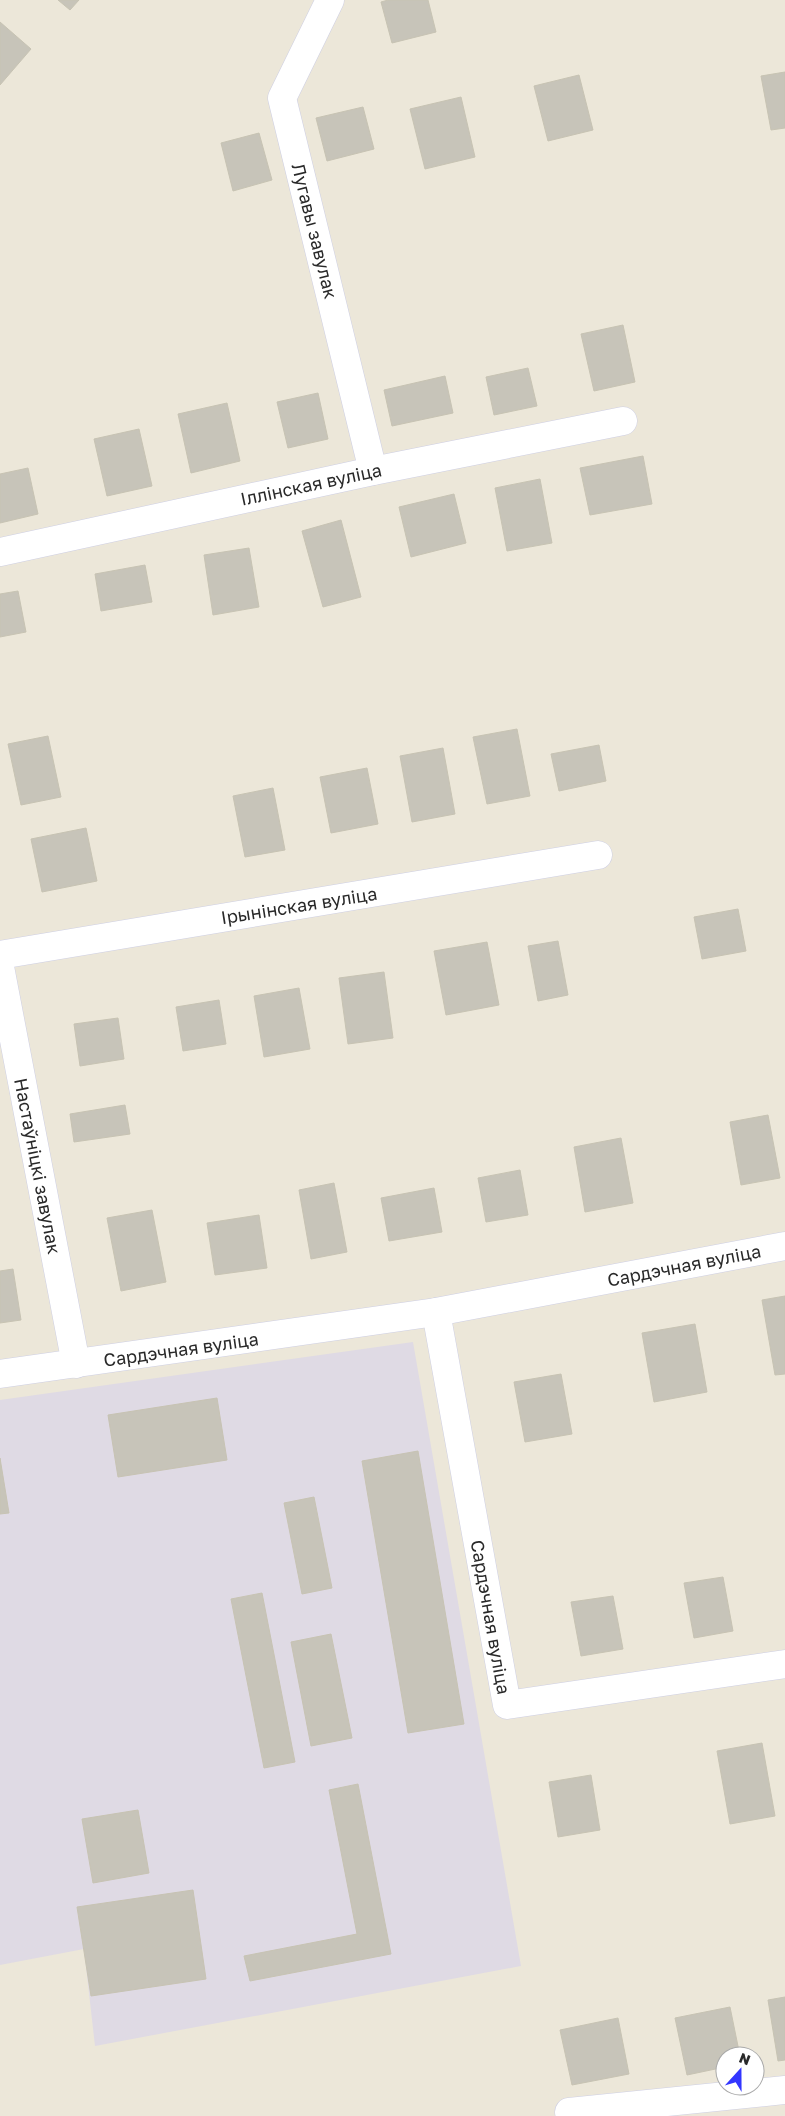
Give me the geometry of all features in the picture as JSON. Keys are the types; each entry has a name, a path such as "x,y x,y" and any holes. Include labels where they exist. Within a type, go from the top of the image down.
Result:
{"street":[{"name":"Лугавы завулак","path":"330,0 282,98 373,471"},
{"name":"Іллінская вуліца","path":"0,552 373,471 623,421"},
{"name":"Ірынінская вуліца","path":"0,955 598,855"},
{"name":"Настаўніцкі завулак","path":"0,967 76,1364"},
{"name":"Сардэчная вуліца","path":"0,1374 436,1312 785,1246"},
{"name":"Сардэчная вуліца","path":"436,1312 507,1705 785,1664"},
{"path":"569,2112 785,2090"}],"shaded area":[{"path":"413,1342 521,1966 95,2046 84,1949 0,1965 0,1400"}],"building":[{"path":"58,0 79,0 70,10"},
{"path":"388,0 428,0 436,32 392,43 381,2"},
{"path":"0,22 31,49 0,85"},
{"path":"785,72 785,128 771,130 761,76"},
{"path":"579,75 593,130 548,141 534,86"},
{"path":"461,97 475,157 425,169 410,109"},
{"path":"363,107 374,149 327,161 316,118"},
{"path":"259,133 272,180 233,191 221,143"},
{"path":"623,325 635,382 594,391 581,334"},
{"path":"528,368 537,406 494,415 486,377"},
{"path":"445,376 453,413 392,426 384,390"},
{"path":"318,393 328,439 288,448 277,402"},
{"path":"227,403 240,461 191,473 178,414"},
{"path":"139,429 152,486 107,496 94,439"},
{"path":"643,456 652,504 590,515 580,468"},
{"path":"28,468 38,514 0,523 0,474"},
{"path":"540,479 552,543 507,551 495,488"},
{"path":"454,494 466,543 411,557 399,507"},
{"path":"341,520 361,597 323,607 302,531"},
{"path":"249,548 259,607 213,615 204,555"},
{"path":"145,565 152,602 101,611 95,574"},
{"path":"18,591 26,632 0,637 0,594"},
{"path":"517,729 530,796 487,804 473,737"},
{"path":"48,736 61,797 21,805 8,744"},
{"path":"599,745 606,781 559,791 551,754"},
{"path":"443,748 455,814 412,822 400,756"},
{"path":"367,768 378,824 331,833 320,777"},
{"path":"273,788 285,850 245,857 233,796"},
{"path":"86,828 97,881 42,892 31,839"},
{"path":"738,909 746,951 702,959 694,917"},
{"path":"558,941 568,995 538,1001 528,946"},
{"path":"487,942 499,1005 446,1015 434,951"},
{"path":"384,972 393,1038 348,1044 339,978"},
{"path":"299,988 310,1049 264,1057 254,996"},
{"path":"219,1000 226,1044 183,1051 176,1007"},
{"path":"118,1018 124,1059 80,1066 74,1024"},
{"path":"125,1105 130,1134 74,1142 70,1114"},
{"path":"768,1115 780,1178 741,1185 730,1122"},
{"path":"621,1138 633,1203 585,1212 574,1147"},
{"path":"520,1170 528,1215 486,1222 478,1178"},
{"path":"334,1183 347,1252 311,1259 299,1190"},
{"path":"434,1188 442,1232 389,1241 381,1198"},
{"path":"152,1210 166,1282 121,1291 107,1218"},
{"path":"259,1215 267,1268 215,1275 207,1223"},
{"path":"13,1269 21,1320 0,1323 0,1271"},
{"path":"785,1296 785,1374 775,1375 762,1300"},
{"path":"695,1324 707,1392 654,1402 642,1333"},
{"path":"561,1374 572,1434 525,1442 514,1382"},
{"path":"217,1398 227,1460 118,1477 108,1415"},
{"path":"418,1451 464,1724 408,1733 362,1461"},
{"path":"0,1458 9,1513 0,1514"},
{"path":"314,1497 332,1588 302,1594 284,1503"},
{"path":"723,1577 733,1631 694,1638 684,1583"},
{"path":"262,1593 295,1762 264,1768 231,1599"},
{"path":"613,1596 623,1649 581,1656 571,1602"},
{"path":"331,1634 352,1738 311,1746 291,1642"},
{"path":"762,1743 775,1816 730,1824 717,1751"},
{"path":"591,1775 600,1830 558,1837 549,1782"},
{"path":"358,1784 391,1954 250,1981 244,1956 357,1934 329,1790"},
{"path":"138,1810 149,1873 93,1883 82,1819"},
{"path":"193,1890 206,1979 91,1996 77,1907"},
{"path":"785,1997 785,2060 778,2061 768,2000"},
{"path":"730,2007 738,2046 715,2046 715,2069 687,2075 675,2018"},
{"path":"618,2018 629,2074 572,2085 560,2030"}]}
